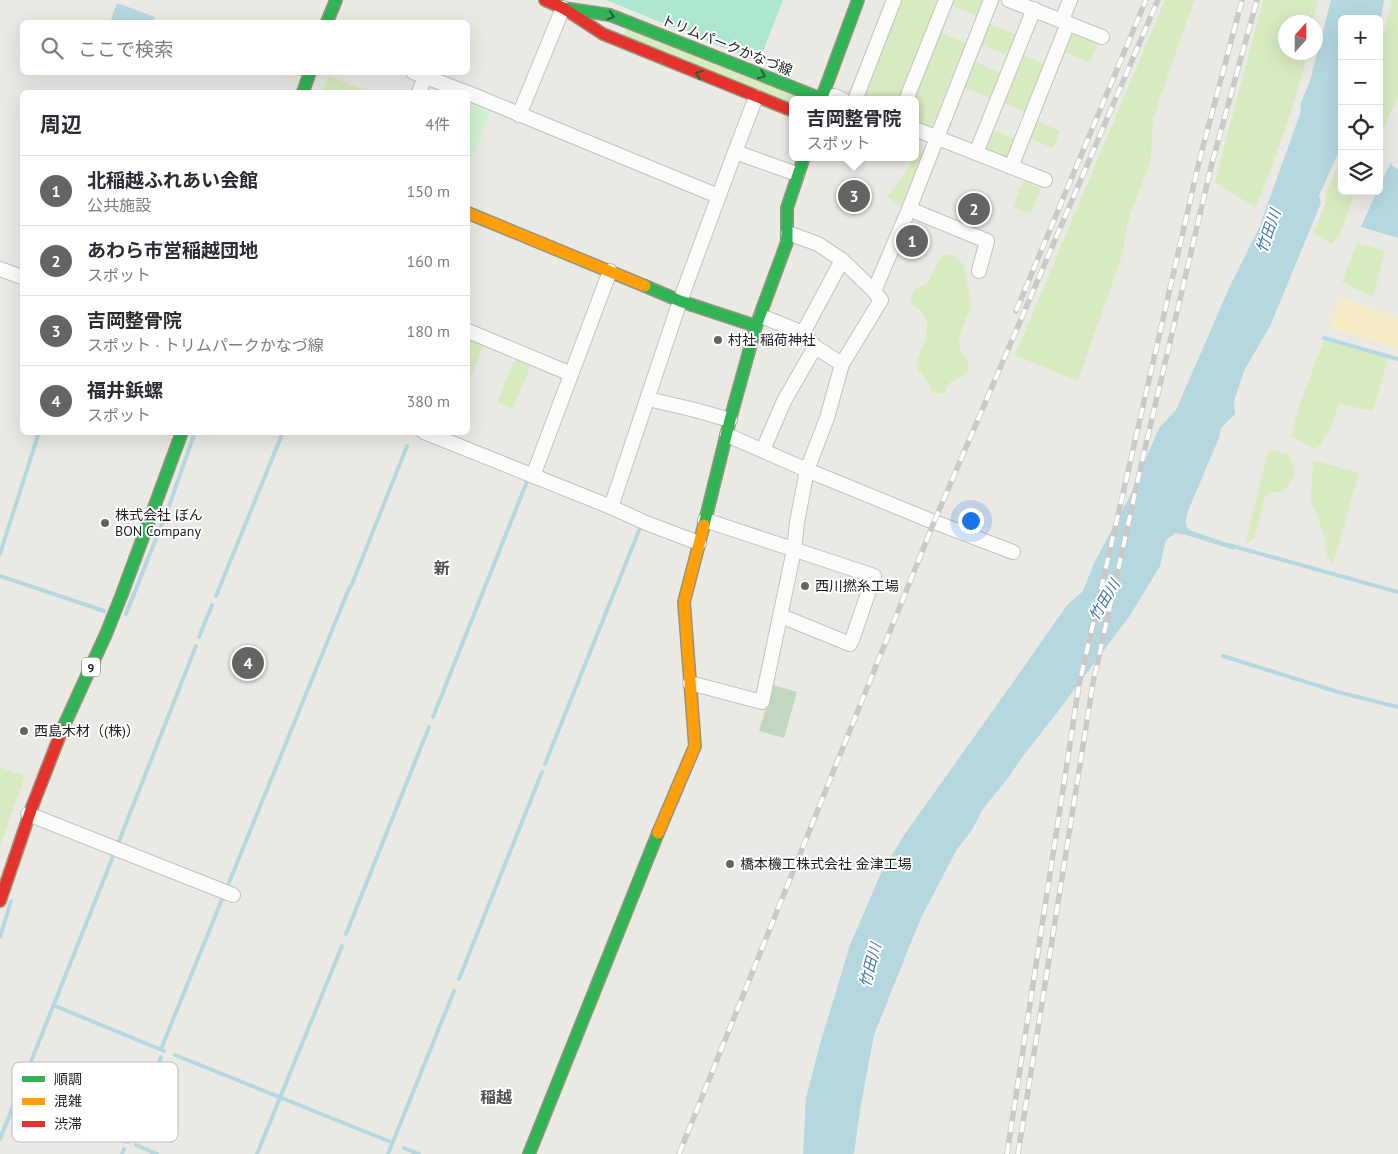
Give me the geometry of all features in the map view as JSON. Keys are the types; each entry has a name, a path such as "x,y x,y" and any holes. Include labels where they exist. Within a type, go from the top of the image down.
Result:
{"street":[{"path":"329,20 336,0"},
{"name":"トリムパークかなづ線","path":"545,0 563,8 602,34 789,109"},
{"path":"823,96 858,0"},
{"path":"857,96 894,0"},
{"path":"908,96 946,0"},
{"path":"874,291 909,209 991,0"},
{"path":"1009,0 1031,6 1065,22 1102,36"},
{"path":"1011,167 1065,22 1070,0"},
{"path":"976,153 1031,6"},
{"path":"519,115 563,8"},
{"name":"トリムパークかなづ線","path":"563,8 610,14 815,96"},
{"path":"303,90 309,75"},
{"path":"419,90 419,75 458,90"},
{"path":"470,95 718,196"},
{"path":"611,507 680,301 756,97"},
{"path":"919,131 1045,180"},
{"path":"735,152 797,174"},
{"path":"529,1154 664,817 695,746 684,602 730,420 758,321 787,242 787,208 802,161"},
{"path":"909,209 987,241 979,271"},
{"path":"470,214 680,301 803,333 815,347 842,364"},
{"path":"690,683 762,702 794,550 797,522 807,470 827,418 842,364 881,300 842,260 818,244 788,233"},
{"path":"803,333 842,260"},
{"path":"0,269 20,275"},
{"path":"533,476 610,271"},
{"path":"470,332 571,374"},
{"path":"763,450 784,401 815,347"},
{"path":"648,399 730,420"},
{"name":"9","path":"1,895 28,814 128,579 181,435"},
{"path":"431,435 611,507 646,523 699,542"},
{"path":"727,435 929,520 1013,552"},
{"path":"705,520 874,576 851,642 781,616"},
{"path":"28,814 233,895"}],"green space":[{"path":"606,0 783,0 759,62"},
{"path":"899,0 940,0 902,96 863,96"},
{"path":"952,0 983,0 977,16 950,5"},
{"path":"1165,0 1195,0 1153,119 1151,160 1128,221 1122,255 1078,381 1015,355"},
{"path":"1263,0 1318,0 1315,15 1278,15 1278,60 1305,60 1291,112 1256,208 1215,182"},
{"path":"1392,0 1398,0 1398,97 1383,128 1383,60 1383,38"},
{"path":"985,22 1017,35 1009,56 977,43"},
{"path":"627,26 798,96 789,96 789,105 622,39"},
{"path":"1070,27 1099,39 1090,63 1061,51"},
{"path":"937,31 966,43 931,129 919,124 919,96 912,96"},
{"path":"1020,54 1047,65 1028,113 1001,102"},
{"path":"970,60 1002,73 992,99 960,86"},
{"path":"328,76 365,90 323,90"},
{"path":"470,104 490,112 470,163"},
{"path":"1036,121 1060,131 1053,148 1029,138"},
{"path":"990,129 1015,139 1007,159 982,149"},
{"path":"919,152 923,154 901,206 887,197 912,161 919,161"},
{"path":"1338,165 1338,195 1354,195 1340,234 1332,244 1313,234 1325,205 1326,194"},
{"path":"1023,181 1041,188 1031,214 1013,207"},
{"path":"1357,243 1385,251 1373,297 1342,282"},
{"path":"948,254 964,265 971,307 959,341 960,350 968,360 968,372 950,383 944,394 933,393 918,369 917,362 926,338 927,324 923,312 911,303 914,290 926,285 943,255"},
{"path":"470,337 484,344 470,381"},
{"path":"1324,340 1388,358 1373,411 1339,404 1329,432 1325,435 1322,444 1315,449 1291,437 1300,403"},
{"path":"516,356 532,362 513,409 497,403"},
{"path":"1269,449 1288,454 1294,470 1293,478 1282,492 1270,492 1265,497 1254,539 1245,544"},
{"path":"1313,460 1359,473 1333,564 1327,557 1325,537 1311,500"},
{"path":"773,685 797,692 784,738 759,731"},
{"path":"0,767 25,776 0,846"}],"sand":[{"path":"1340,297 1398,318 1398,348 1329,328"}],"water":[{"name":"竹田川","path":"1331,0 1384,0 1381,15 1338,15 1338,153 1319,196 1321,203 1271,324 1244,371 1234,401 1235,414 1221,428 1219,438 1187,514 1186,523 1189,530 1233,545 1234,550 1175,533 1166,540 1160,566 1131,614 983,809 972,830 957,849 920,920 874,1035 854,1154 803,1154 806,1098 820,1044 850,945 881,873 904,835 1068,604 1083,591 1094,563 1129,498 1159,428 1176,410 1229,288 1259,228 1300,114 1301,103 1310,81 1315,60 1323,60 1323,31"},
{"path":"117,3 155,17 154,20 111,20"},
{"path":"1391,162 1392,166 1398,169 1398,238 1361,227 1375,195 1383,195 1383,179"}],"waterway":[{"path":"1324,338 1398,359"},
{"path":"0,554 38,435"},
{"path":"126,614 169,506 194,435"},
{"path":"216,596 282,435"},
{"path":"228,885 407,446"},
{"path":"433,717 528,479 530,480"},
{"path":"545,764 640,528 638,525"},
{"path":"1229,545 1398,592"},
{"path":"0,576 104,611"},
{"path":"199,637 212,605"},
{"path":"119,841 196,646"},
{"path":"1223,656 1338,692 1398,707"},
{"path":"346,934 429,727"},
{"path":"459,979 542,772"},
{"path":"31,1062 114,854"},
{"path":"161,1049 223,897"},
{"path":"0,937 11,901"},
{"path":"257,1154 342,946"},
{"path":"388,1154 454,991"},
{"path":"53,1005 164,1051"},
{"path":"175,1055 391,1142"},
{"path":"159,1062 161,1057"},
{"path":"0,1139 12,1109"},
{"path":"136,1145 157,1154"},
{"path":"404,1148 419,1154"},
{"path":"122,1154 124,1149"}],"railway":[{"path":"1016,311 1146,0"},
{"path":"679,1154 934,522 1158,0"},
{"path":"1007,1154 1079,685 1199,162 1242,0"},
{"path":"1018,1154 1093,683 1143,457 1212,163 1257,0"}],"traffic: fast":[{"path":"328,20 336,0"},
{"path":"822,96 858,0"},
{"path":"563,8 610,15 814,96"},
{"path":"304,90 309,75"},
{"path":"704,525 756,326 787,242 787,208 803,161"},
{"path":"645,286 680,301 756,326"},
{"path":"62,730 106,634 181,435"},
{"path":"529,1154 658,833"}],"traffic: slow":[{"path":"470,214 645,286"},
{"path":"658,833 695,746 684,602 704,525"}],"traffic: jam":[{"path":"545,0 563,8 603,34 789,109"},
{"path":"0,901 32,807 62,730"}],"place":[{"name":"吉岡整骨院","path":"854,196"},
{"name":"あわら市営稲越団地","path":"974,209"},
{"name":"北稲越ふれあい会館","path":"912,241"},
{"name":"村社 稲荷神社","path":"718,340"},
{"name":"株式会社 ぼん BON Company","path":"105,523"},
{"name":"西川撚糸工場","path":"805,586"},
{"name":"福井鋲螺","path":"248,663"},
{"name":"西島木材（(株)）","path":"24,731"},
{"name":"橋本機工株式会社 金津工場","path":"730,864"}],"district":[{"name":"新","path":"442,568"},
{"name":"稲越","path":"496,1097"}]}
